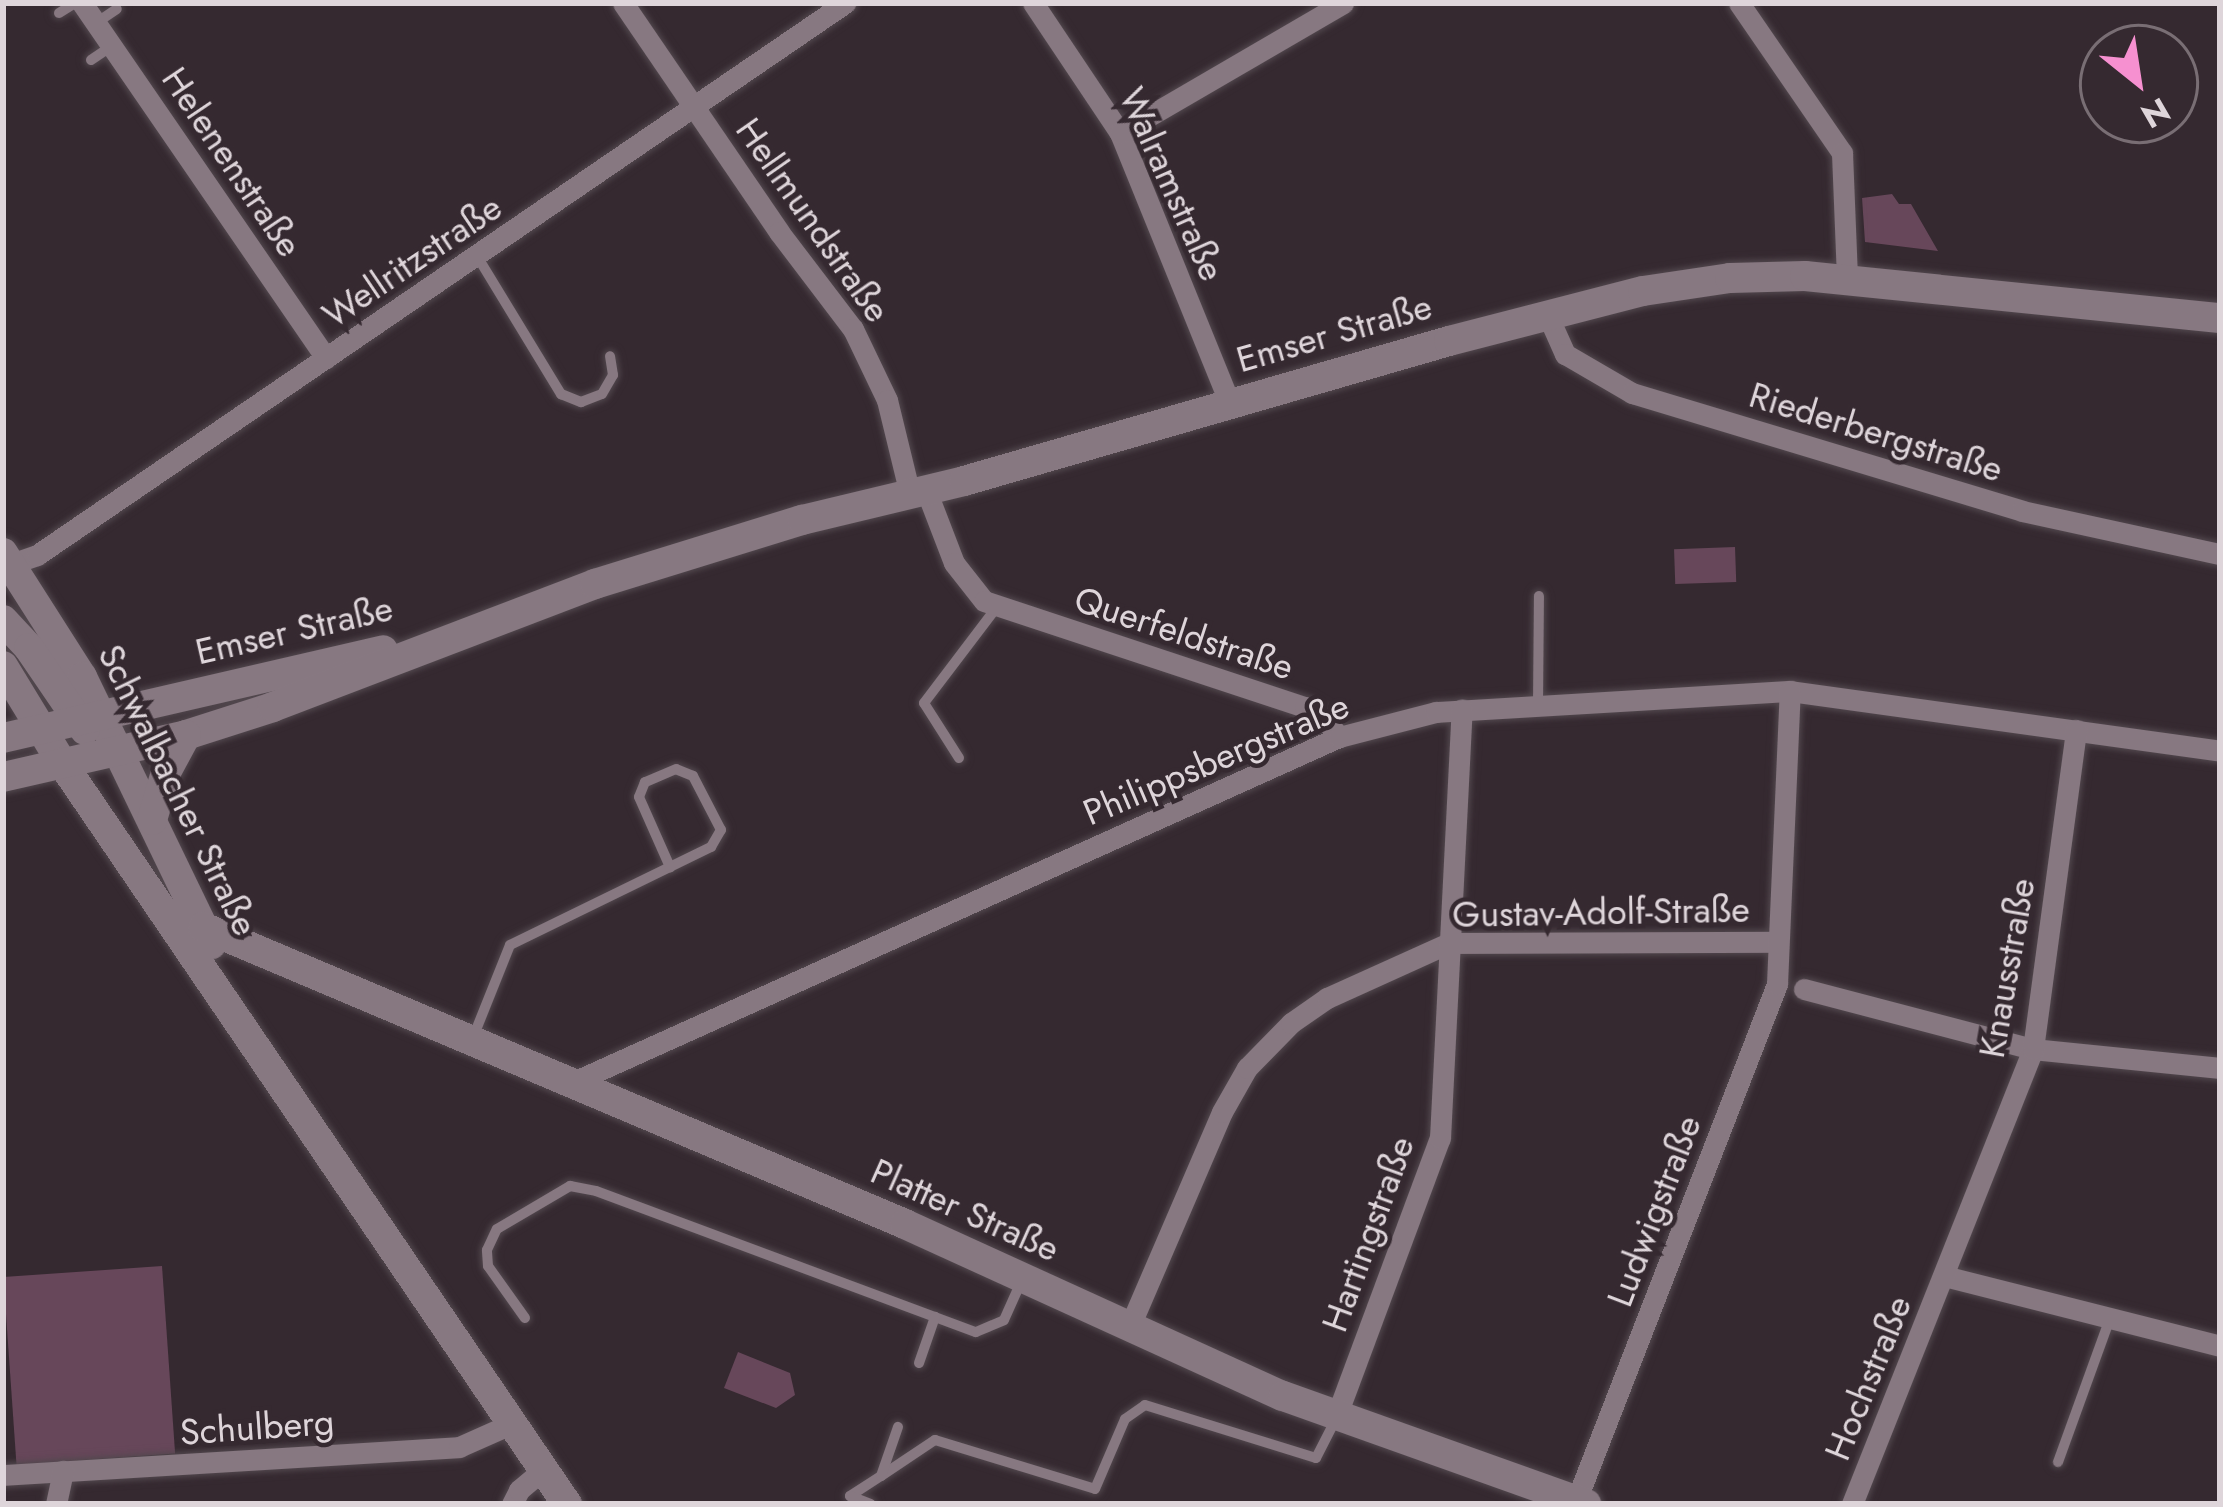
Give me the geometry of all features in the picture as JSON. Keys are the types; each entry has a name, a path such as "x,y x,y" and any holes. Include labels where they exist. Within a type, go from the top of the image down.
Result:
{"street":[{"name":"Helenenstraße","path":"79,3 326,358"},
{"name":"Hellmundstraße","path":"623,3 859,339 918,492"},
{"name":"Wellritzstraße","path":"7,559 37,555 845,3"},
{"name":"Walramstraße","path":"1033,3 1120,133 1230,404"},
{"path":"1120,133 1343,3"},
{"path":"1739,3 1842,153 1847,279"},
{"name":"Emser Straße","path":"3,777 186,735 635,570 1548,316 1698,281 1765,276 1847,279 2220,318"},
{"name":"Riederbergstraße","path":"1548,316 1565,354 1632,394 2022,511 2220,554"},
{"name":"Querfeldstraße","path":"918,492 966,582 998,607 1305,706 1325,719 1339,737"},
{"name":"Schwalbacher Straße","path":"7,559 88,717 120,751 198,936 270,1070 567,1504"},
{"path":"3,620 88,717"},
{"name":"Emser Straße","path":"3,738 493,622"},
{"name":"Schwalbacher Straße","path":"3,666 62,764 198,936"},
{"name":"Philippsbergstraße","path":"569,1084 1339,737 1462,710 1790,691 2220,752"},
{"name":"Ludwigstraße","path":"1581,1502 1777,984 1790,691"},
{"name":"Hartingstraße","path":"1336,1417 1438,1148 1462,710"},
{"name":"Knausstraße","path":"1944,1276 2033,1048 2076,730"},
{"path":"152,820 166,772 186,735"},
{"name":"Platter Straße","path":"198,936 317,977 1336,1417 1581,1502"},
{"name":"Gustav-Adolf-Straße","path":"1129,1328 1222,1112 1247,1068 1291,1023 1327,998 1449,943 1776,942"},
{"path":"1804,989 2033,1048 2220,1068"},
{"path":"1944,1276 2220,1346"},
{"name":"Hochstraße","path":"1852,1504 1944,1276"},
{"name":"Schulberg","path":"3,1475 459,1447 511,1424"},
{"path":"512,1504 519,1490 543,1470"},
{"path":"56,1504 63,1472"}],"lane":[{"path":"59,13 79,3"},
{"path":"96,23 117,9"},
{"path":"91,60 112,46"},
{"path":"478,256 561,394 581,402 602,394 613,376 610,356"},
{"path":"1538,596 1538,705"},
{"path":"959,758 924,703 998,607"},
{"path":"471,1043 510,944 712,847 721,830 693,776 676,769 645,782 639,797 670,867"},
{"path":"525,1318 488,1265 487,1250 497,1229 556,1190 583,1186 976,1332 1004,1320 1023,1278"},
{"path":"920,1363 935,1317"},
{"path":"2058,1462 2110,1318"},
{"path":"871,1504 850,1496 935,1440 1095,1489 1125,1419 1145,1405 1316,1458 1336,1417"},
{"path":"881,1476 898,1427"}],"shaded area":[{"path":"1892,194 1899,204 1911,204 1938,251 1865,242 1862,198"},
{"path":"1735,547 1736,582 1675,584 1674,549"},
{"path":"162,1266 175,1454 17,1465 3,1277"},
{"path":"738,1352 790,1373 795,1395 776,1408 724,1388"}]}
